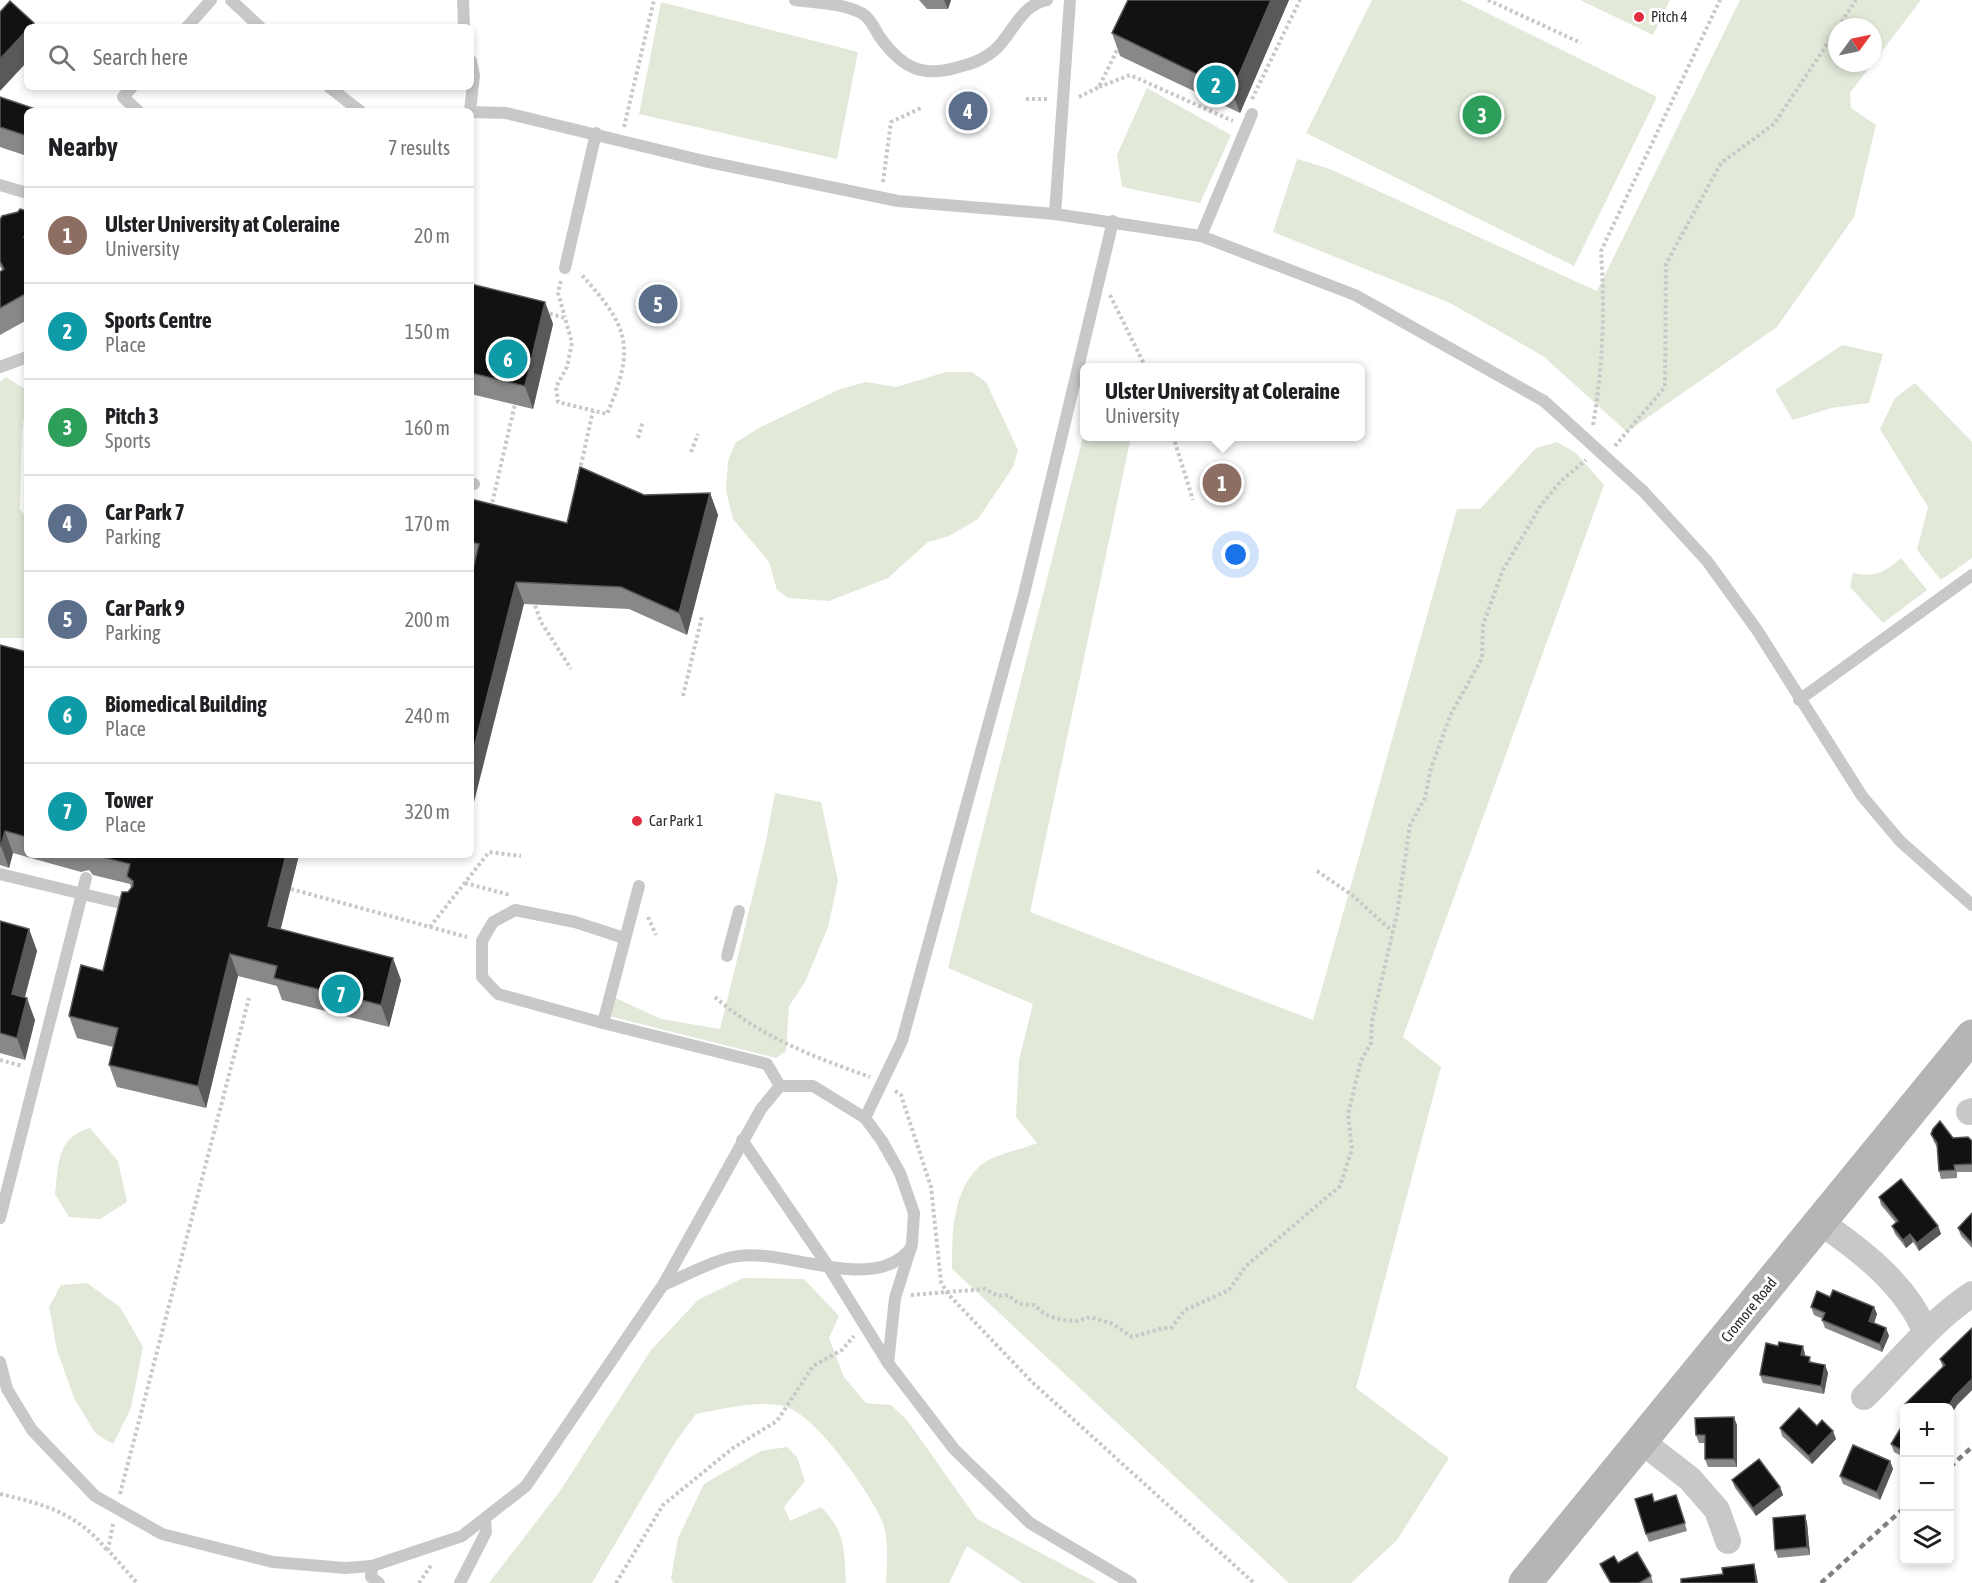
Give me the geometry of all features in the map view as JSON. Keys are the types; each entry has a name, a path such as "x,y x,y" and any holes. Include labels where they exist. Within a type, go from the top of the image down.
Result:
{"main road":[{"name":"Cromore Road","path":"1525,1583 1972,1036"}],"street":[{"path":"1821,1222 1855,1246 1882,1272 1916,1309 1925,1331"},
{"path":"1864,1397 1909,1353 1925,1331 1972,1294"},
{"path":"1641,1441 1690,1479 1717,1510 1728,1541"}],"lane":[{"path":"190,24 212,0"},
{"path":"231,0 257,24"},
{"path":"463,0 464,24"},
{"path":"795,0 842,7 865,15 900,62 929,71 962,66 988,55 1011,31 1019,18 1037,2 1047,0"},
{"path":"1055,214 1070,0"},
{"path":"129,90 123,97 135,108"},
{"path":"333,90 356,108"},
{"path":"471,108 473,90"},
{"path":"1201,236 1252,108"},
{"path":"474,111 506,113 704,161 881,198 1055,214 1201,236 1355,295 1544,401 1644,492 1707,561 1756,630 1862,796 1900,841 1972,905"},
{"path":"566,268 596,133"},
{"path":"0,185 24,192"},
{"path":"865,1118 902,1041 1024,594 1113,221"},
{"path":"0,367 24,358"},
{"path":"1798,699 1972,574"},
{"path":"0,874 133,906"},
{"path":"0,1218 86,878"},
{"path":"603,1023 639,886"},
{"path":"624,939 575,922 515,910 493,922 482,941 482,977 498,994 767,1064 780,1086"},
{"path":"727,956 739,911"},
{"path":"780,1086 813,1086 865,1118 882,1141 906,1189 914,1213 912,1244 896,1293 888,1363"},
{"path":"0,1362 7,1389 32,1430 94,1496 162,1534 273,1562 345,1568 372,1566 462,1536 526,1486 663,1285 742,1140 761,1109 780,1086"},
{"path":"742,1140 828,1266 888,1363 954,1449 1030,1522 1131,1583"},
{"path":"663,1285 733,1257 774,1256 828,1266 864,1269 884,1267 909,1251 912,1244"},
{"path":"460,1583 486,1533 485,1520"},
{"path":"372,1566 371,1577 380,1583"}],"path":[{"path":"633,130 623,127 654,0"},
{"path":"1063,100 1081,97 1130,75 1240,123 1252,108 1300,0"},
{"path":"1488,0 1581,43"},
{"path":"1586,460 1600,384 1604,293 1601,251 1720,0"},
{"path":"1844,18 1856,0"},
{"path":"1099,87 1121,41"},
{"path":"896,1293 948,1294 985,1289 998,1296 1008,1295 1019,1304 1034,1305 1046,1314 1062,1320 1077,1321 1090,1317 1113,1324 1132,1337 1171,1328 1185,1310 1229,1290 1246,1266 1340,1186 1352,1149 1348,1114 1361,1061 1371,1043 1372,1021 1393,932 1410,825 1425,798 1431,768 1451,714 1482,658 1483,625 1503,570 1541,505 1561,482 1586,460 1606,457 1665,387 1666,264 1721,163 1774,124 1828,43"},
{"path":"881,198 891,122 921,108"},
{"path":"566,268 558,292 572,343 567,367 556,387 558,402 607,414 615,401 625,346 620,324 611,307 578,272 581,265"},
{"path":"1100,279 1118,306 1144,363"},
{"path":"534,309 565,318"},
{"path":"490,512 515,404"},
{"path":"575,492 592,411"},
{"path":"638,438 643,420"},
{"path":"691,452 698,434"},
{"path":"1174,441 1192,500"},
{"path":"535,590 533,599 540,622 571,669"},
{"path":"683,696 702,616"},
{"path":"430,927 489,852 521,856"},
{"path":"1317,871 1352,895 1393,932"},
{"path":"291,889 482,941"},
{"path":"715,996 739,1018 804,1054 882,1081 901,1095 931,1187 941,1282 948,1294 1032,1382 1254,1583"},
{"path":"108,1550 116,1508 249,998"},
{"path":"0,1060 36,1070"},
{"path":"616,1583 663,1505 733,1448 777,1421 813,1366 842,1350 856,1334 854,1320 859,1316"},
{"path":"0,1494 49,1505 92,1531 137,1583"}],"green space":[{"path":"1372,0 1461,0 1657,97 1574,266 1306,133"},
{"name":"Pitch 4","path":"1580,0 1670,0 1653,35"},
{"path":"1740,0 1921,0 1882,51 1882,18 1828,18 1828,72 1866,72 1850,93 1851,108 1876,125 1854,217 1777,327 1627,432 1543,356 1450,303 1273,232 1297,159 1330,169 1597,291"},
{"path":"661,2 858,52 837,159 639,114"},
{"path":"1147,88 1231,135 1200,203 1122,187 1117,155"},
{"path":"1842,345 1883,354 1869,403 1831,408 1793,420 1775,390"},
{"path":"946,372 972,372 986,382 1018,450 1013,467 978,519 949,536 928,542 888,578 829,601 788,598 777,590 769,562 733,519 726,490 728,461 735,443 759,428 840,389 866,382 896,387"},
{"path":"6,377 24,388 20,509 24,514 24,638 0,638 0,382"},
{"path":"1915,383 1972,442 1972,558 1941,580 1917,550 1928,507 1880,429 1895,398"},
{"path":"1082,441 1130,441 1030,912 1313,1020 1457,509 1480,509 1536,448 1557,442 1576,453 1604,485 1403,1037 1441,1067 1356,1388 1449,1458 1397,1540 1351,1583 1289,1583 952,1269 956,1211 966,1184 974,1172 985,1162 997,1156 1037,1143 1016,1117 1019,1060 1033,1004 948,968"},
{"path":"1901,558 1927,590 1883,623 1850,587 1853,573 1868,575 1879,573"},
{"path":"775,793 821,802 838,881 828,927 805,982 789,1006 786,1051 776,1058 601,1014 605,993 661,1019 720,1029 766,841"},
{"path":"90,1128 118,1161 127,1202 100,1219 69,1217 55,1194 59,1163 65,1145 79,1132"},
{"path":"743,1278 804,1279 839,1316 829,1338 844,1377 866,1403 891,1405 907,1420 977,1519 1097,1583 1022,1583 967,1546 949,1583 886,1583 887,1545 883,1523 855,1476 813,1425 787,1407 766,1404 696,1414 674,1444 592,1583 489,1583 560,1491 651,1350 698,1300"},
{"path":"87,1283 120,1307 143,1347 131,1408 113,1444 96,1434 74,1398 57,1350 49,1307 61,1285"},
{"path":"787,1447 797,1457 805,1481 784,1507 790,1521 821,1507 835,1525 842,1542 846,1583 673,1583 671,1578 678,1538 704,1484 761,1451"}],"building":[{"path":"1128,0 1271,0 1232,91 1112,33"},
{"path":"10,1 34,23 24,24 24,33 0,59 0,12"},
{"path":"0,97 32,108 24,108 24,135 0,127"},
{"path":"20,209 24,210 24,295 0,308 0,272 4,269 0,261 0,220 2,216 18,212"},
{"path":"474,285 545,302 525,386 474,374"},
{"path":"580,467 644,495 710,493 679,613 621,587 516,582 474,748 474,565 479,544 474,543 474,500 567,523"},
{"path":"0,645 24,651 24,836 5,831 0,845"},
{"path":"106,858 285,858 268,926 393,958 381,1005 274,978 277,966 230,954 198,1086 109,1065 118,1028 69,1016 81,965 103,971 122,892 128,892 133,886 133,881 127,876 130,864"},
{"path":"0,921 29,929 12,994 27,998 17,1038 0,1033"},
{"path":"1940,1121 1953,1138 1968,1137 1972,1141 1972,1164 1954,1165 1955,1170 1939,1171 1937,1143 1931,1134"},
{"path":"1901,1179 1938,1226 1917,1243 1910,1234 1903,1240 1892,1226 1898,1221 1879,1197"},
{"path":"1972,1213 1972,1243 1958,1228"},
{"path":"1833,1290 1874,1307 1869,1321 1886,1328 1880,1344 1822,1320 1825,1313 1811,1307 1817,1291 1830,1297"},
{"path":"1972,1328 1972,1379 1950,1403 1906,1403 1945,1365 1940,1359"},
{"path":"1779,1342 1803,1346 1801,1355 1810,1357 1809,1362 1825,1365 1821,1386 1760,1375 1766,1343 1778,1346"},
{"path":"1799,1408 1817,1426 1822,1420 1833,1431 1809,1456 1780,1428"},
{"path":"1734,1417 1734,1459 1705,1459 1705,1435 1696,1435 1695,1418"},
{"path":"1900,1429 1900,1449 1891,1444"},
{"path":"1853,1445 1890,1461 1877,1492 1840,1476"},
{"path":"1759,1459 1780,1487 1753,1508 1732,1480"},
{"path":"1652,1494 1654,1502 1676,1495 1685,1523 1646,1534 1635,1499"},
{"path":"1805,1515 1807,1547 1775,1550 1773,1518"},
{"path":"1637,1552 1651,1576 1639,1583 1611,1583 1600,1564 1614,1556 1618,1563"},
{"path":"1754,1564 1756,1583 1681,1583 1681,1579 1723,1574 1722,1568"}],"railway":[{"path":"1954,1463 1972,1447"},
{"path":"1821,1583 1901,1511"}],"place":[{"name":"Pitch 4","path":"1639,17"},
{"name":"Sports Centre","path":"1216,85"},
{"name":"Car Park 7","path":"968,111"},
{"name":"Pitch 3","path":"1482,115"},
{"name":"Car Park 9","path":"658,304"},
{"name":"Biomedical Building","path":"508,359"},
{"name":"Ulster University at Coleraine","path":"1222,483"},
{"name":"Car Park 1","path":"637,821"},
{"name":"Tower","path":"341,994"}]}
